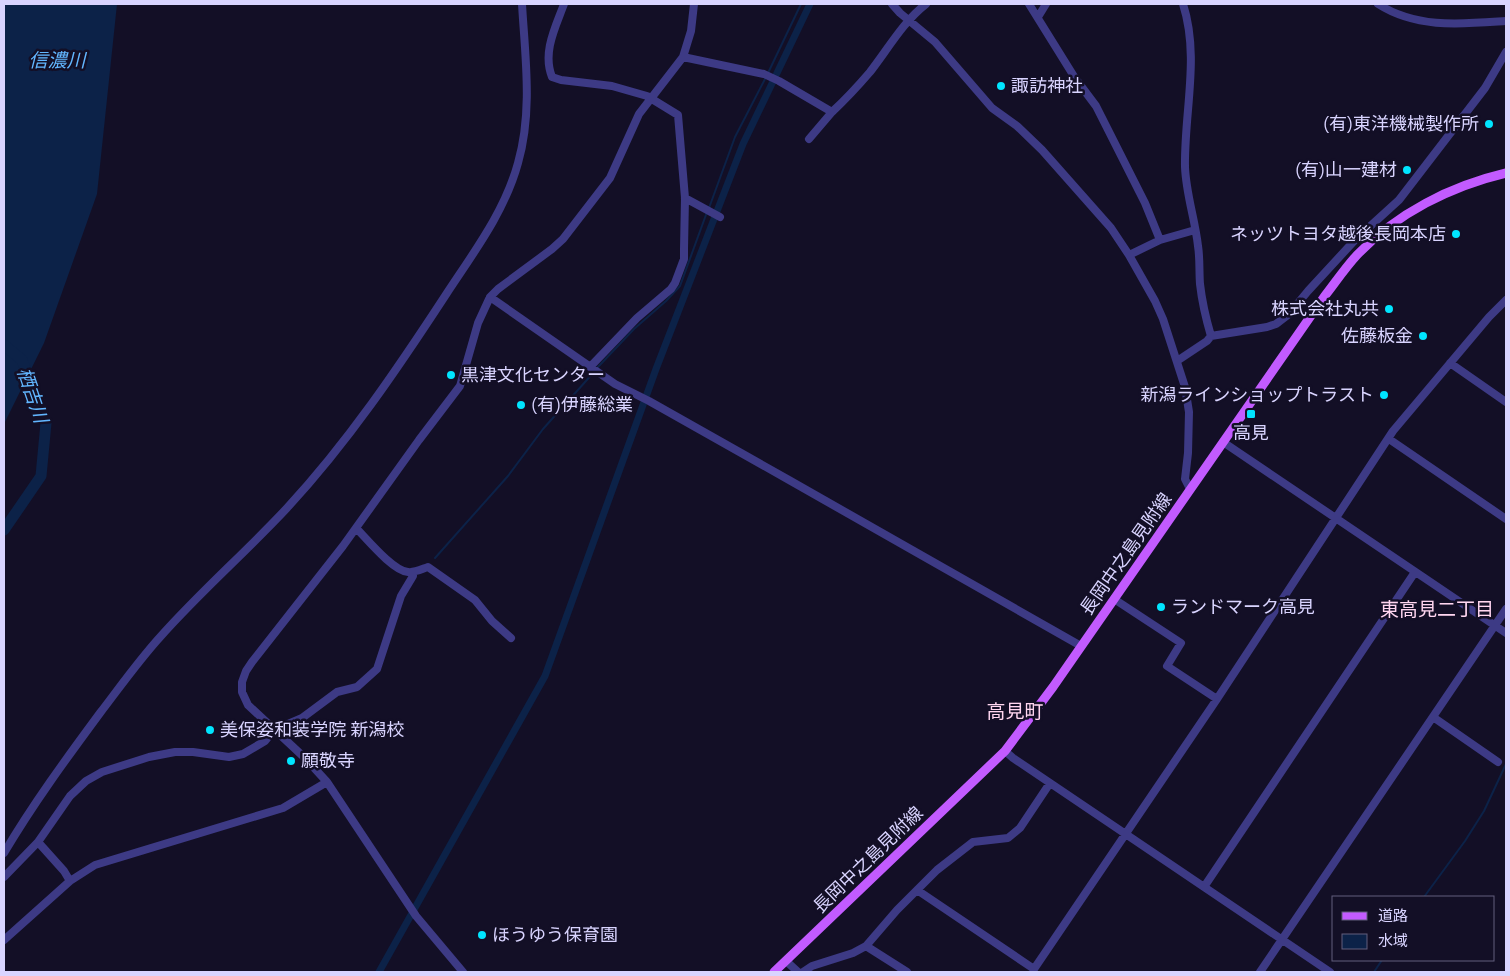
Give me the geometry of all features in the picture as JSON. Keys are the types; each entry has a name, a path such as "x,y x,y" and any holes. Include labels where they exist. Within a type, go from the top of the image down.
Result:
{"main road":[{"name":"長岡中之島見附線","path":"774,972 1005,751 1081,646 1344,270 1370,243 1400,219 1446,192 1506,173"}],"street":[{"path":"4,853 55,773 142,658 191,603 288,507 372,405 483,239 508,194 518,162 524,133 527,101 522,4"},
{"path":"564,4 556,20 550,41 549,56 552,77 561,80 612,86 652,98 659,105 678,115 685,198 684,259 675,283 671,289 636,318 590,368"},
{"path":"463,972 416,916 327,782 252,710 244,698 242,682 246,671 356,528 418,440 460,386 478,322 490,297 552,249 563,238 610,178 636,120 683,57 691,31 694,4"},
{"path":"892,4 935,42 997,112 1017,126 1042,150 1111,228 1129,255 1163,319 1185,387 1189,412 1185,479 1190,489"},
{"path":"809,139 870,72 895,37 926,4"},
{"path":"1029,4 1075,78 1096,106 1145,203 1160,240"},
{"path":"1038,17 1046,4"},
{"path":"1177,361 1207,341 1210,336 1202,302 1199,248 1189,206 1185,167 1191,77 1191,37 1183,4"},
{"path":"1378,4 1407,18 1426,22 1506,22"},
{"path":"1210,336 1276,324 1289,314 1355,240 1394,204 1485,88 1506,52"},
{"path":"683,57 764,74 779,80 832,112"},
{"path":"685,198 720,217"},
{"path":"1394,204 1400,219"},
{"path":"1129,255 1160,240 1195,230"},
{"path":"490,297 615,384 649,401 1081,646"},
{"path":"917,890 1033,971 1217,699 1388,439 1489,317 1506,300"},
{"path":"1450,363 1506,402"},
{"path":"1388,439 1506,519"},
{"path":"1223,442 1506,633"},
{"path":"356,528 390,562 402,571 413,572 428,567 474,600 492,621 511,638"},
{"path":"4,877 38,842 70,796 86,781 102,772 149,757 175,752 193,752 228,757 237,756 260,744 274,730 302,718 338,692 357,687 377,668 401,596 413,576 413,572"},
{"path":"1204,886 1415,572"},
{"path":"1114,599 1181,643 1167,666 1217,699"},
{"path":"1260,972 1506,609"},
{"path":"1433,717 1498,762"},
{"path":"1005,751 1330,972"},
{"path":"4,940 70,881 95,865 283,808 327,782"},
{"path":"803,972 853,953 866,946 937,870 973,842 999,839 1014,834 1050,783"},
{"path":"38,842 64,871 70,881"},
{"path":"866,946 907,972"},
{"path":"786,961 798,972"}],"water":[{"name":"信濃川","path":"4,4 117,4 97,194 44,343 4,424"}],"waterway":[{"path":"768,73 801,4"},
{"path":"379,972 545,676 656,369 743,144 810,4"},
{"path":"709,208 735,137 766,77"},
{"path":"597,368 634,329 680,286 707,212"},
{"name":"栖吉川","path":"4,345 22,360 46,423 41,476 4,530"},
{"path":"435,558 508,476 543,429 594,372"},
{"path":"1425,896 1465,841 1484,811 1506,764"},
{"path":"1374,972 1381,961"}],"place":[{"name":"諏訪神社","path":"1001,86"},
{"name":"(有)東洋機械製作所","path":"1489,124"},
{"name":"(有)山一建材","path":"1407,170"},
{"name":"ネッツトヨタ越後長岡本店","path":"1456,234"},
{"name":"株式会社丸共","path":"1389,309"},
{"name":"佐藤板金","path":"1423,336"},
{"name":"黒津文化センター","path":"451,375"},
{"name":"新潟ラインショップトラスト","path":"1384,395"},
{"name":"(有)伊藤総業","path":"521,405"},
{"name":"高見","path":"1251,414"},
{"name":"ランドマーク高見","path":"1161,607"},
{"name":"美保姿和装学院 新潟校","path":"210,730"},
{"name":"願敬寺","path":"291,761"},
{"name":"ほうゆう保育園","path":"482,935"}],"district":[{"name":"東高見二丁目","path":"1437,609"},
{"name":"高見町","path":"1015,711"}]}
